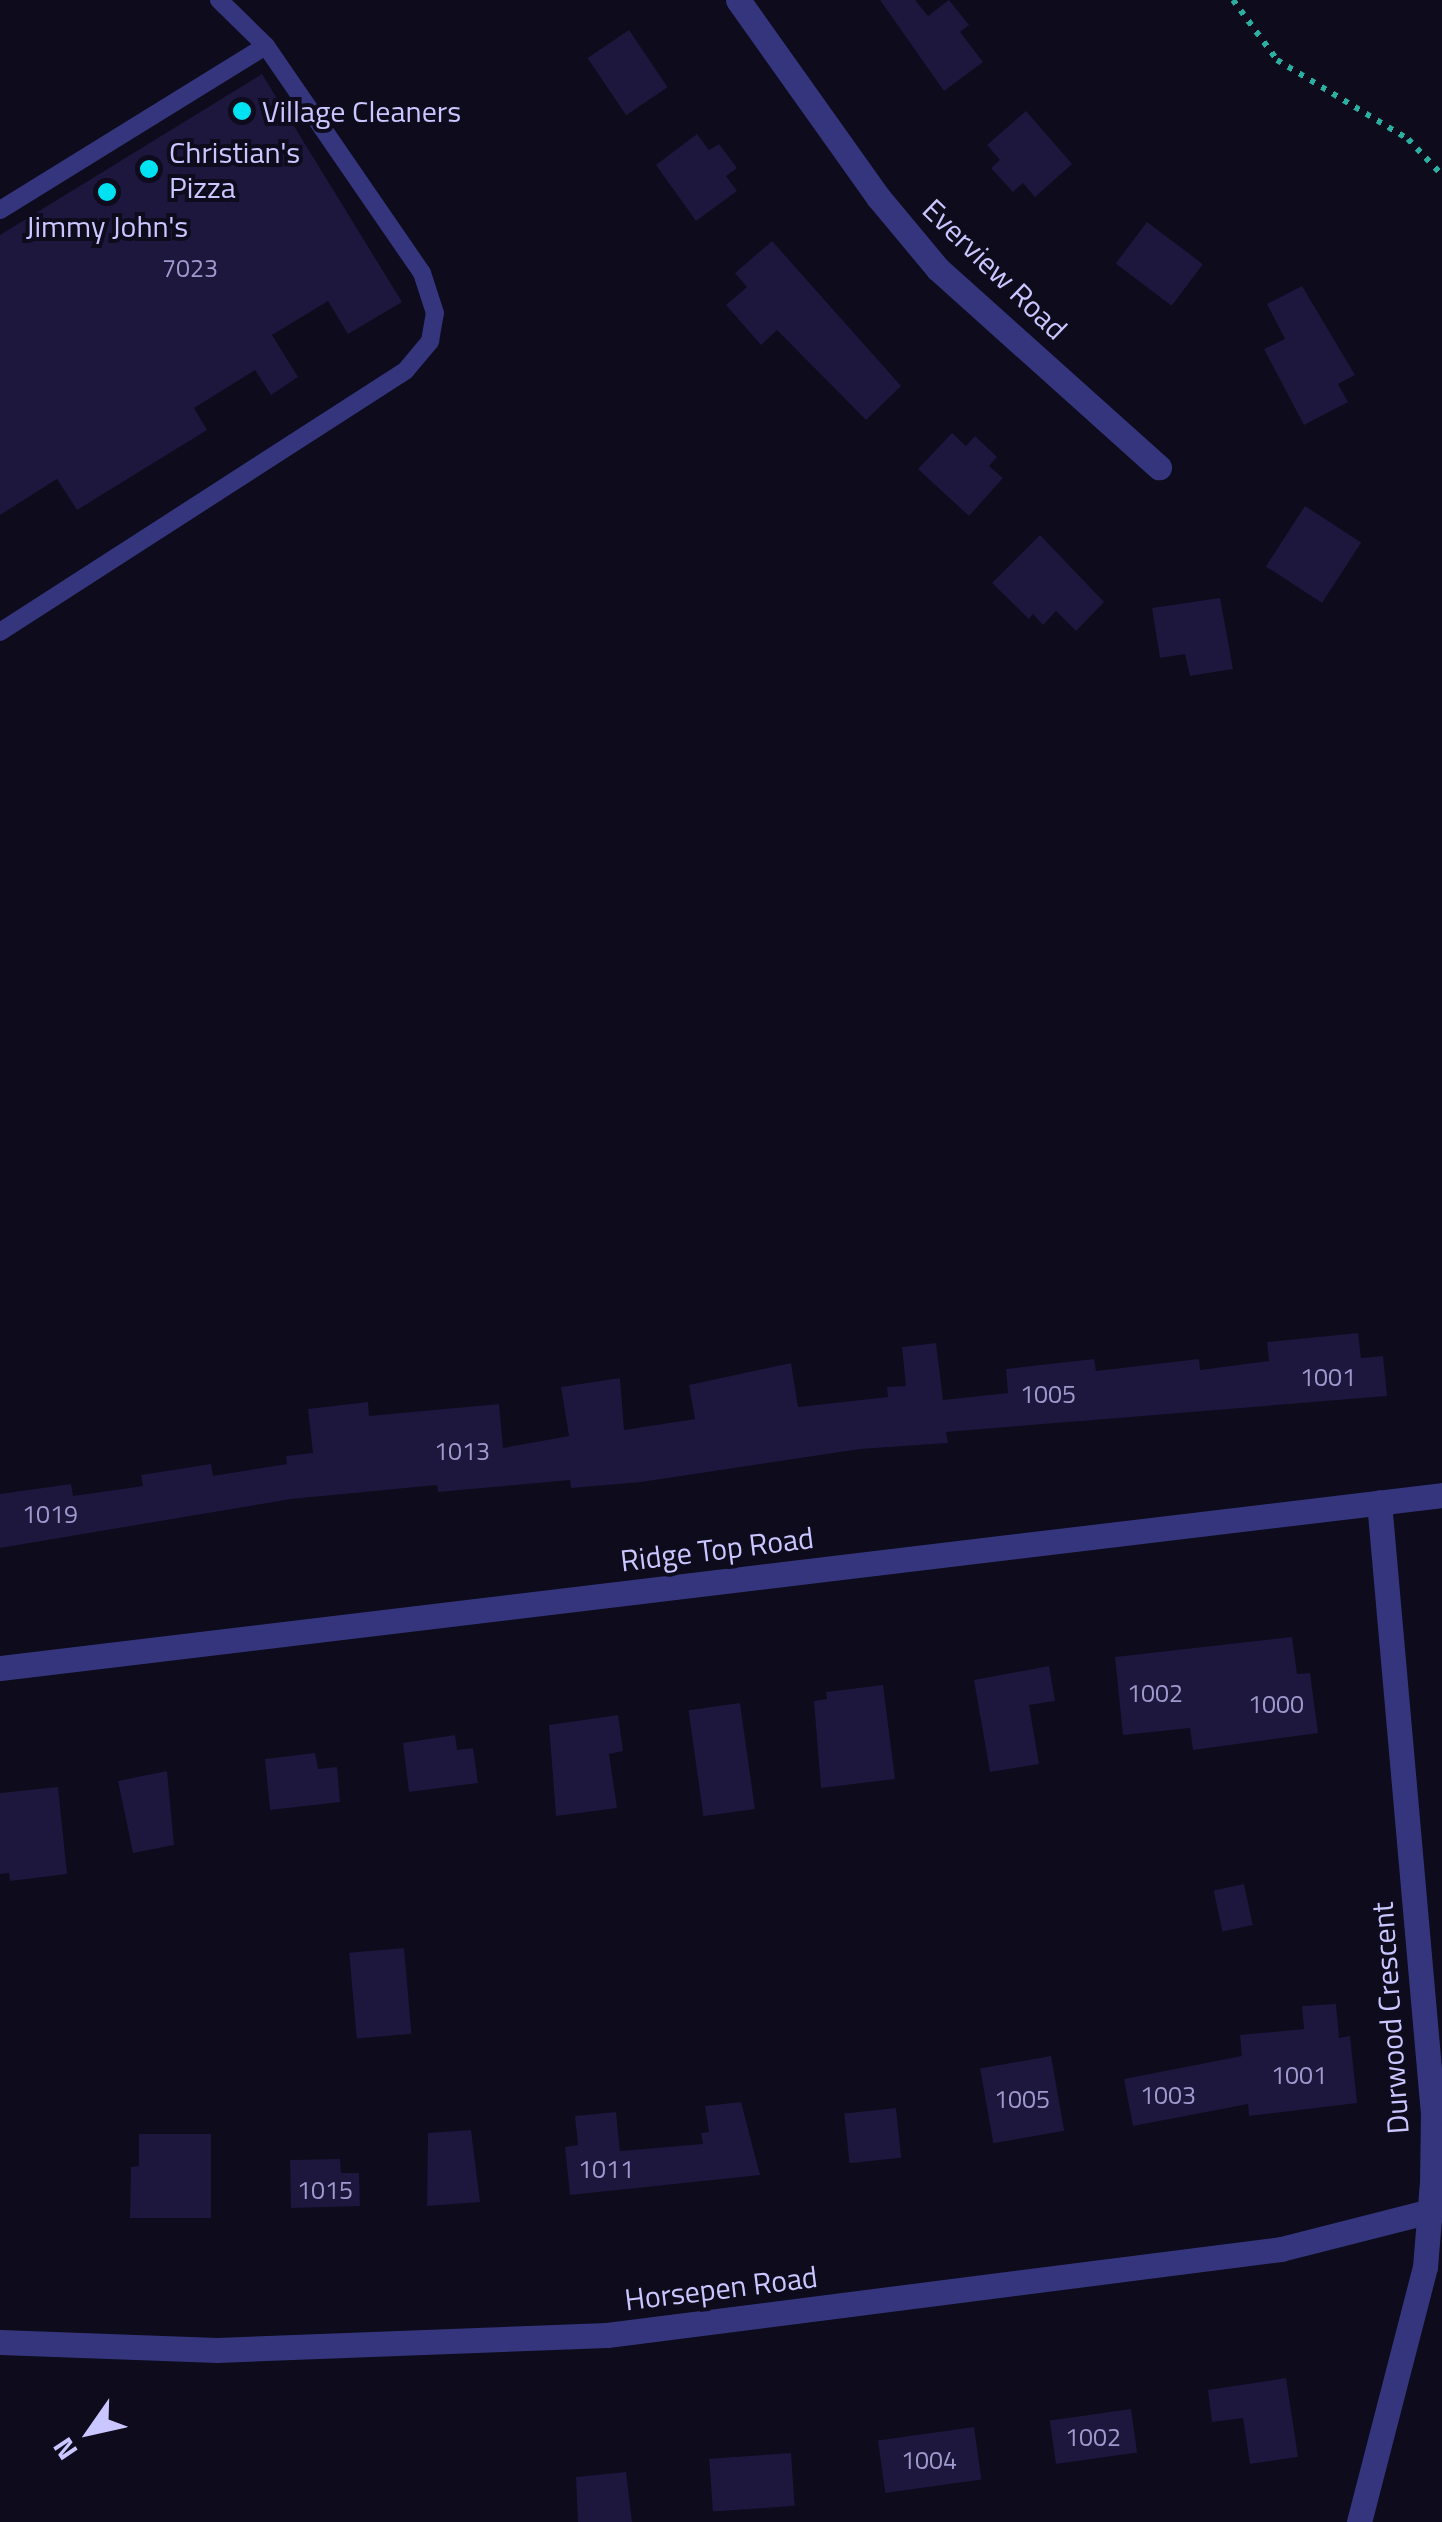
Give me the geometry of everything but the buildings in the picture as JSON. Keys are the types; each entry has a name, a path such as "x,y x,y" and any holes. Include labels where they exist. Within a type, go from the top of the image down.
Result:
{"street":[{"name":"Everview Road","path":"738,0 878,197 938,268 1159,467"},
{"name":"Ridge Top Road","path":"0,1668 1442,1495"},
{"name":"Durwood Crescent","path":"1358,2522 1402,2372 1436,2210 1433,2114 1379,1502"},
{"name":"Horsepen Road","path":"0,2342 217,2350 608,2334 1280,2249 1436,2210"}],"lane":[{"path":"0,632 406,370 430,341 435,313 422,273 266,46 219,0"},
{"path":"0,210 266,46"}],"path":[{"path":"1233,0 1278,60 1408,140 1442,175"}],"place":[{"name":"Village Cleaners","path":"242,111"},
{"name":"Christian's Pizza","path":"149,169"},
{"name":"Jimmy John's","path":"107,192"}]}
